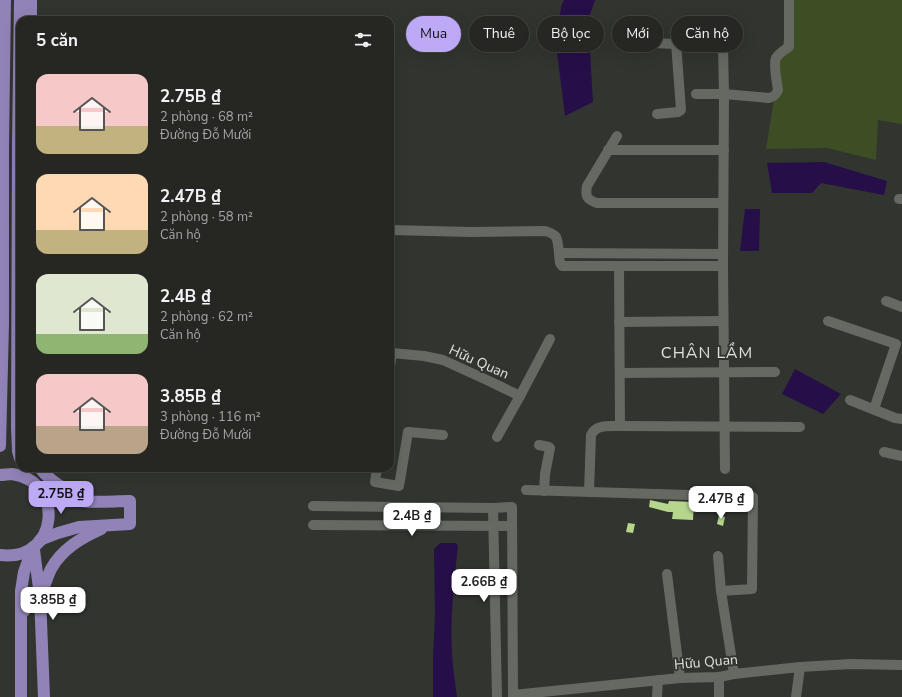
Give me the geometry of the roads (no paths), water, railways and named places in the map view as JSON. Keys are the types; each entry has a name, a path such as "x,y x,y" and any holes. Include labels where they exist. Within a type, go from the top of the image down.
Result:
{"main road":[{"path":"0,442 5,0"},
{"path":"20,0 20,16"},
{"path":"31,0 31,16"},
{"path":"20,697 20,614 24,572 37,544 46,531 49,521 49,510 46,500 28,472"},
{"path":"43,472 54,483 95,502"},
{"path":"0,475 12,474 24,477 38,487 62,498 95,502 130,501 130,524 79,527 58,533 22,553 10,556 0,555"},
{"path":"20,614 40,596 51,569 61,554 74,543 88,535 110,526"},
{"path":"37,544 44,697"}],"street":[{"path":"696,94 724,94 769,98 776,95 778,90 775,64 776,59 780,53 788,47 789,0"},
{"path":"657,114 678,112 681,110 677,52"},
{"path":"723,52 723,321 725,469"},
{"path":"617,136 586,186 587,197 590,202 723,203"},
{"path":"608,150 724,150"},
{"path":"394,230 470,232 544,231 551,233 556,238 560,263 562,266 723,266"},
{"path":"559,253 723,254"},
{"path":"619,266 620,426"},
{"path":"886,301 902,307"},
{"path":"619,322 723,321"},
{"path":"828,321 896,344 874,409"},
{"path":"1,324 16,324"},
{"path":"520,396 550,339"},
{"name":"Hữu Quan","path":"394,353 424,356 443,360 520,396 497,437"},
{"path":"620,373 775,372"},
{"path":"850,400 895,418 902,419"},
{"path":"589,492 590,435 592,431 600,427 800,427"},
{"path":"376,472 375,482 399,486 408,432 443,435"},
{"path":"540,445 550,448 545,474 544,491"},
{"path":"884,452 902,456"},
{"path":"526,490 753,496 752,589 722,591"},
{"path":"313,506 512,507 513,696"},
{"path":"493,508 497,697"},
{"path":"313,526 512,526"},
{"path":"718,556 734,674"},
{"path":"667,574 680,678"},
{"name":"Hữu Quan","path":"513,696 658,680 719,677 800,667 851,664 902,665"},
{"path":"796,697 800,667"},
{"path":"719,677 720,697"},
{"path":"657,697 658,680"}],"district":[{"name":"CHÂN LẦM","path":"707,353"}]}
